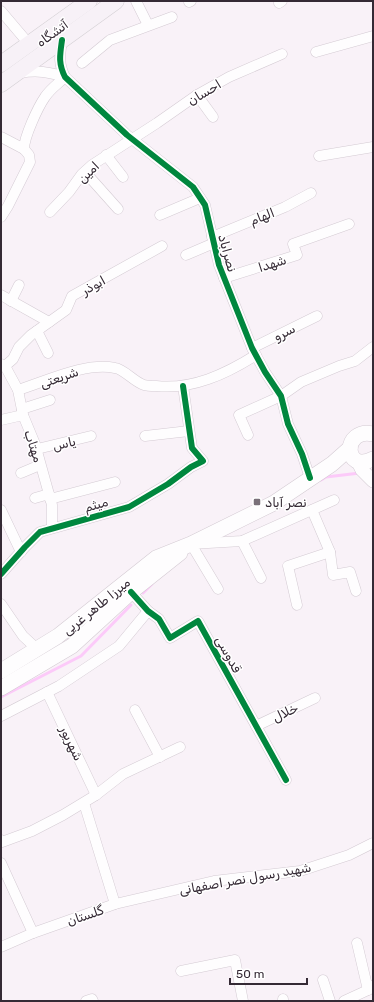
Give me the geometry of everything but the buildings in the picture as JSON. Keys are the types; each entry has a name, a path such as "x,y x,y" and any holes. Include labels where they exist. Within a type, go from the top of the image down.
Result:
{"main road":[{"name":"آتشگاه","path":"1,64 89,1"},
{"name":"آتشگاه","path":"1,84 116,1"},
{"name":"میرزا طاهر غربی","path":"1,671 58,636 156,558 191,544 274,503 332,464 360,466 351,443 361,434 373,434"},
{"path":"360,466 373,459"},
{"name":"میرزا طاهر غربی","path":"1,688 72,646 131,592 191,544"}],"street":[{"path":"136,1 148,25"},
{"path":"1,11 29,44"},
{"path":"82,63 110,40 172,17"},
{"path":"316,52 373,36"},
{"path":"62,40 60,67 65,77"},
{"name":"احسان","path":"132,139 197,95 229,77 282,54"},
{"path":"14,74 32,71 47,72 65,77"},
{"path":"24,149 24,142 45,96 65,77"},
{"name":"نصراباد","path":"65,77 132,139 193,187 205,205 219,265 254,351 265,372 281,396 288,424 302,454 310,478"},
{"path":"197,95 213,117"},
{"path":"1,137 24,149 30,155 30,162 8,206 1,216"},
{"name":"امین","path":"50,212 69,192 84,172 106,155 132,139"},
{"path":"319,156 373,147"},
{"path":"106,155 123,177"},
{"path":"84,172 118,209"},
{"name":"الهام","path":"186,255 213,240 285,207 311,193"},
{"path":"160,215 200,198"},
{"name":"شهدا","path":"224,278 297,255 293,244 350,224"},
{"name":"ابوذر","path":"3,365 13,359 19,346 66,310 72,296 162,246"},
{"path":"11,301 18,285"},
{"path":"1,295 50,322"},
{"name":"سرو","path":"254,351 316,316"},
{"path":"37,331 48,352"},
{"path":"248,435 239,415 281,396 301,382 339,366 356,361 373,347"},
{"name":"شریعتی","path":"18,390 80,368 102,367 117,368 144,385 165,387 189,386 212,378 238,366 254,351"},
{"name":"مهتاب","path":"3,365 18,390 23,412 37,449 40,465 52,505 52,528"},
{"path":"145,436 189,431 183,386"},
{"path":"1,420 50,400"},
{"name":"میثم","path":"1,574 40,532 129,507 168,484 203,460 192,448 189,431"},
{"name":"یاس","path":"37,449 91,436"},
{"path":"21,473 40,465"},
{"path":"35,498 115,482"},
{"path":"218,589 191,544 242,541 334,500"},
{"path":"1,510 21,552"},
{"path":"312,510 330,552 333,575 350,572 356,590"},
{"path":"242,541 261,578"},
{"path":"297,605 288,566 330,552"},
{"name":"قدوسی","path":"131,592 148,611 160,619 170,638 198,621 286,780"},
{"path":"1,604 23,636 37,649"},
{"path":"1,716 59,686 119,646 148,611"},
{"name":"شهریور","path":"47,692 96,795"},
{"name":"خلال","path":"256,726 315,698"},
{"path":"135,710 160,756"},
{"path":"1,841 32,832 63,816 96,795 123,774 180,747"},
{"name":"گلستان","path":"1,947 33,933 115,904 84,802"},
{"name":"شهید رسول نصر اصفهانی","path":"115,904 214,881 300,871 349,855 373,843"},
{"path":"1,863 33,933"},
{"path":"344,1001 370,987 357,943"},
{"path":"181,971 235,960 243,1001"},
{"path":"323,980 330,1001"},
{"path":"86,1001 92,999 93,1001"}],"waterway":[{"path":"321,480 326,477 360,473"},
{"path":"143,593 152,584"},
{"path":"1,697 81,656 131,605"}],"cycle path":[{"path":"62,40 60,63 65,77 127,135 193,187 205,205 219,265 252,348 265,372 281,396 288,424 302,454 310,478"},
{"path":"1,574 40,532 129,507 168,484 191,467 203,461 192,448 183,386"},
{"path":"131,592 148,611 159,619 170,638 198,621 286,780"}],"place":[{"name":"نصر آباد","path":"257,502"}]}
